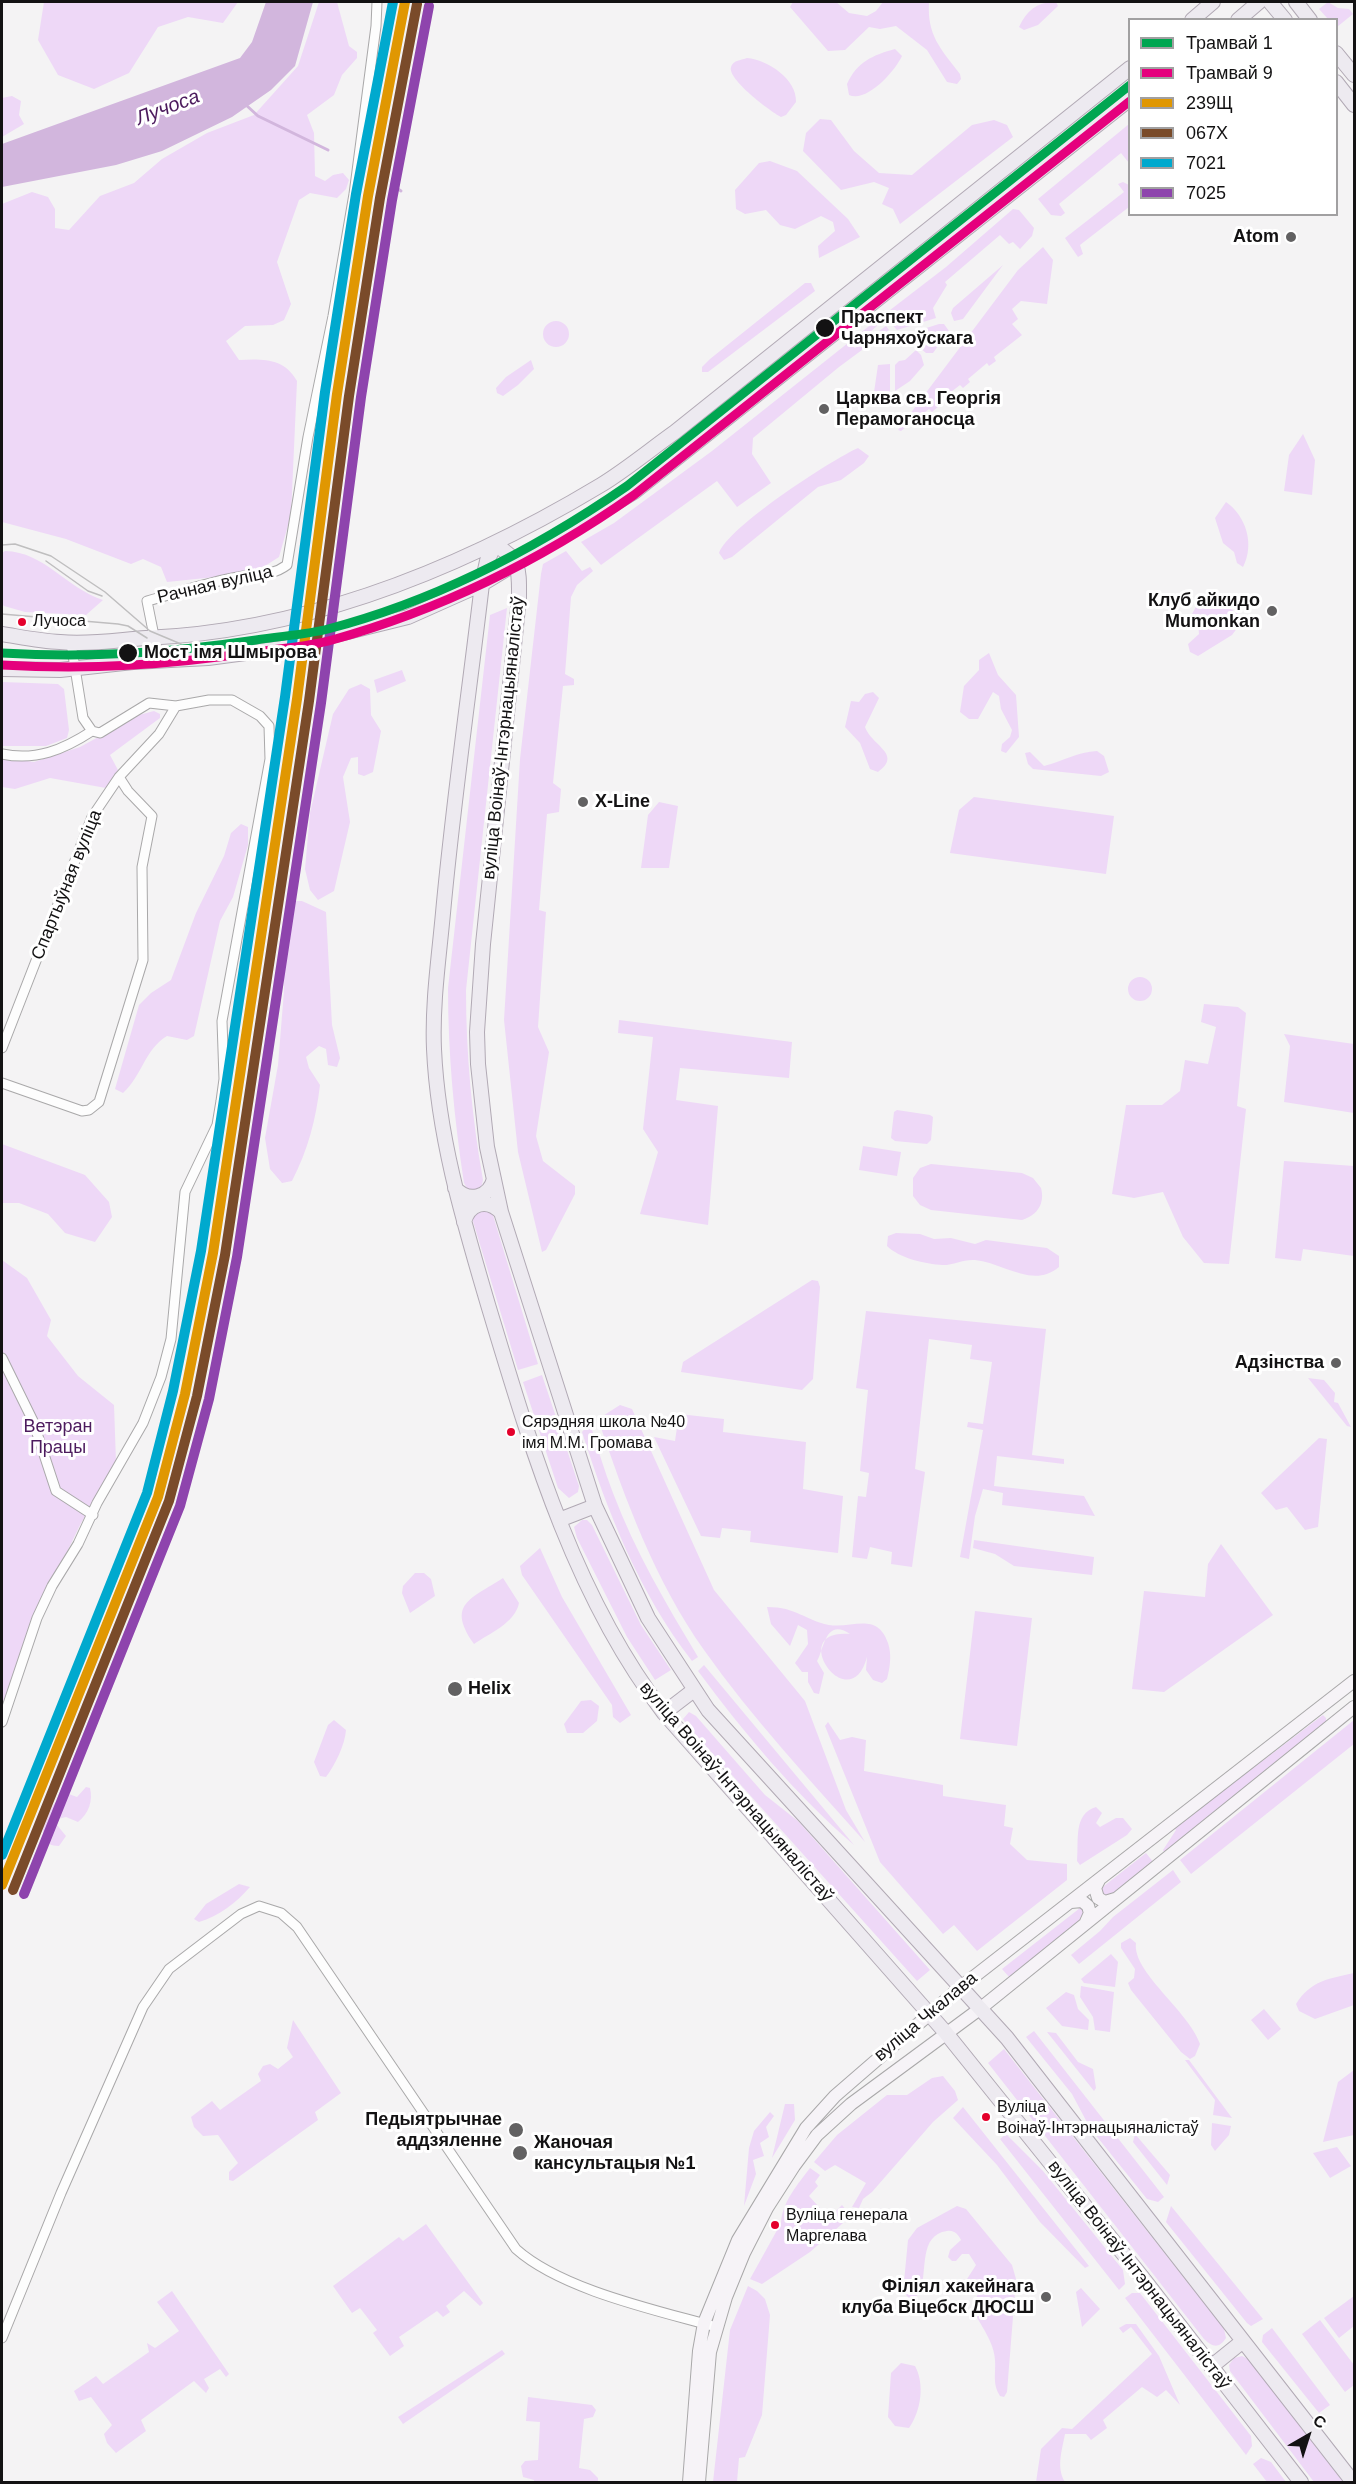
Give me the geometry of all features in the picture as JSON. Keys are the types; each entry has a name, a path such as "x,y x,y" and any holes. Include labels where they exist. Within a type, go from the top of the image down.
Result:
{"main road":[{"path":"1194,18 1212,2"},
{"path":"1240,18 1259,2"},
{"path":"1270,2 1283,18"},
{"path":"1296,2 1308,18"},
{"path":"1338,55 1354,75"},
{"path":"2,634 71,643 156,638 235,628 329,606 435,571 495,545 603,483 675,432 1128,70"},
{"path":"1338,85 1354,105"},
{"path":"2,669 74,669 243,654 359,630 408,616 483,584 634,492 1128,101"},
{"path":"495,545 508,552 517,564"},
{"name":"вуліца Воінаў-Інтэрнацыяналістаў","path":"495,545 487,561 483,584 447,878 433,1046 438,1101 464,1222 505,1359 559,1520 605,1623 639,1680 664,1713 946,2033 1212,2366 1301,2482"},
{"name":"вуліца Воінаў-Інтэрнацыяналістаў","path":"517,564 518,618 483,944 477,1032 487,1147 501,1212 595,1506 648,1617 708,1710 962,1986 1022,2057 1353,2482"},
{"path":"455,1188 462,1194 476,1197 486,1192 494,1179"},
{"path":"464,1222 471,1209 480,1204 489,1204 501,1212"},
{"path":"559,1520 595,1506"},
{"name":"вуліца Чкалава","path":"694,2481 710,2352 710,2325 738,2240 806,2128 835,2096 962,1986 1354,1681"},
{"path":"664,1713 694,1690"},
{"path":"1337,1695 1333,1704 1335,1710 1342,1713 1352,1708"},
{"name":"вуліца Чкалава","path":"710,2325 767,2208 817,2135 850,2104 981,2008 1352,1708"},
{"path":"1315,1713 1323,1712 1328,1716 1328,1728"},
{"path":"1100,1880 1095,1888 1098,1898 1105,1902 1116,1899"},
{"path":"1070,1903 1082,1901 1088,1906 1090,1917 1086,1922"},
{"path":"1212,2366 1243,2341"}],"street":[{"name":"Рачная вуліца","path":"156,638 147,601 239,576 262,576 287,565 308,437 333,316 354,194 377,2"},
{"path":"156,638 159,661"},
{"path":"2,1722 38,1618 143,1424 161,1377 171,1339 185,1192 217,1125 224,1079 222,1021 270,759 269,726 260,716 243,704 232,700 209,700 176,706 149,704 100,733 92,731 83,718 71,643"},
{"name":"Спартыўная вуліца","path":"2,1048 92,817 119,777 159,734 176,706"},
{"path":"2,754 31,758 59,750 92,731"},
{"path":"2,1083 82,1111 89,1110 99,1102 143,960 142,867 152,816 128,791 119,777"},
{"path":"2,1358 33,1421 56,1491 93,1515"},
{"path":"2,2338 115,2067 155,1987 169,1969 241,1914 259,1906 274,1909 289,1918 297,1927 516,2249 528,2260 561,2278 710,2325"}],"green space":[{"path":"44,2 238,2 223,23 188,17 158,27 129,73 94,89 58,75 38,40"},
{"path":"319,2 337,2 349,46 357,52 357,58 342,75 334,95 307,115 314,133 315,176 325,181 333,175 343,173 349,180 346,189 337,198 310,193 299,200 277,262 291,304 284,320 273,325 245,326 226,341 239,360 264,360 279,364 292,373 297,381 291,515 279,557 254,573 167,582 161,567 143,559 131,564 66,539 2,522 2,204 32,192 48,197 55,209 55,228 69,230 100,196 134,183 162,159 207,133 254,115 298,66"},
{"path":"793,2 836,2 849,13 867,16 876,11 883,2 929,2 930,24 936,41 960,74 961,79 957,84 947,82 927,50 896,26 880,29 869,27 845,50 828,51 790,7"},
{"path":"1056,2 1058,6 1038,25 1024,30 1019,27 1026,16 1038,5"},
{"path":"1328,2 1338,8 1349,9 1353,14 1338,26 1338,18 1327,18 1319,9"},
{"path":"895,49 902,56 880,84 864,94 849,95 847,84 851,76 866,60"},
{"path":"747,58 764,62 780,72 792,86 796,102 786,115 781,117 768,108 742,87 736,79 732,72 732,65"},
{"path":"12,96 21,101 19,115 24,124 2,137 2,98"},
{"path":"820,119 831,120 854,151 879,173 912,175 972,125 994,120 1007,125 1013,137 900,224 893,209 882,204 889,188 874,182 841,190 803,151 806,133"},
{"path":"1128,125 1128,162 1121,153 1059,204 1065,213 1061,216 1051,215 1038,199"},
{"path":"770,161 797,171 848,219 860,237 819,258 818,246 835,231 833,222 821,216 795,229 780,225 766,210 745,214 736,209 735,190 759,163"},
{"path":"1123,182 1128,184 1128,208 1080,245 1083,254 1078,257 1065,238 1124,192 1118,184"},
{"path":"1013,209 1019,210 1034,228 1032,236 1020,249 1013,242 1009,244 1000,235 945,282 947,285 933,308 936,318 897,330 889,321 878,325 868,334 865,332 857,339 855,337 946,267"},
{"path":"1043,247 1053,260 1047,304 1021,301 1012,309 1018,319 1012,324 1022,335 994,357 996,361 989,366 987,363 968,379 970,382 963,388 960,385 937,403 939,406 932,412 929,409 901,431 898,430 1018,270"},
{"path":"1003,265 963,319 954,321 951,313 953,308"},
{"path":"805,283 811,283 815,291 708,372 702,372 702,367 710,359"},
{"path":"556,321 565,325 569,334 565,343 556,347 547,343 543,334 547,325"},
{"path":"944,324 949,331 933,353 926,353 907,337 898,345 895,341 901,336"},
{"path":"886,326 889,330 839,367 753,438 752,454 771,483 737,507 717,481 601,565 581,542 614,523 712,451 848,343 855,348"},
{"path":"916,350 921,355 924,365 910,381 895,391 895,365"},
{"path":"531,360 534,369 518,385 503,396 497,393 496,388 506,377"},
{"path":"890,364 890,395 879,403 873,399 878,365"},
{"path":"1303,434 1315,460 1312,495 1284,491 1289,455"},
{"path":"858,448 869,456 864,463 841,480 818,487 732,557 724,560 719,553 741,527 782,495"},
{"path":"1226,502 1239,515 1247,531 1247,558 1243,567 1237,563 1234,552 1223,543 1215,518"},
{"path":"5,551 32,557 78,587 103,600 86,615 25,612 4,606 2,604 2,553"},
{"path":"566,551 582,571 590,567 593,571 577,585 571,597 565,674 574,679 574,685 563,686 553,783 561,789 559,812 547,814 539,910 546,912 538,1027 549,1052 536,1136 543,1161 575,1186 575,1194 546,1250 542,1252 518,1152 504,1020 520,759 541,574 543,564"},
{"path":"1197,605 1228,607 1238,614 1241,623 1232,635 1198,656 1190,652 1188,644 1199,634 1198,622 1192,614"},
{"path":"507,608 466,990 470,1086 483,1180 481,1189 477,1192 468,1190 464,1183 460,1158 450,1061 448,988 490,615"},
{"path":"989,653 998,675 1016,695 1019,737 1006,753 1001,751 1002,744 1010,737 1012,730 1001,709 999,696 993,692 978,719 969,719 960,712 964,686 979,670 979,660"},
{"path":"402,670 406,681 377,693 374,680"},
{"path":"2,682 58,684 64,689 69,730 67,738 46,746 2,746"},
{"path":"361,684 370,689 371,715 381,731 373,772 364,776 358,774 358,757 351,758 343,777 350,822 334,891 318,900 310,890 305,869 310,813 333,714 349,689"},
{"path":"873,692 879,698 865,727 887,755 888,760 878,772 870,769 860,743 845,727 851,701 859,702 865,694"},
{"path":"154,711 160,714 160,718 110,755 118,770 106,788 50,778 15,789 2,787 2,757 34,762 80,747 139,715"},
{"path":"1097,751 1104,756 1109,772 1101,776 1033,769 1028,764 1025,753 1030,752 1044,766"},
{"path":"974,797 1114,816 1106,874 950,853 959,810"},
{"path":"659,802 678,806 669,868 641,868 648,815"},
{"path":"241,824 248,827 248,845 233,897 220,921 194,1036 187,1040 167,1036 160,1041 123,1093 115,1089 139,1005 151,993 171,980 196,913 224,856 231,833"},
{"path":"292,901 302,901 326,912 332,1025 340,1058 337,1067 328,1065 326,1049 319,1046 306,1057 309,1068 320,1085 316,1110 311,1134 298,1169 292,1181 282,1183 270,1169 265,1138 278,1065 284,991 284,933"},
{"path":"1140,977 1149,980 1152,989 1149,998 1140,1001 1131,998 1128,989 1131,980"},
{"path":"1204,1004 1238,1007 1246,1013 1237,1106 1246,1109 1229,1264 1204,1263 1183,1237 1163,1192 1134,1198 1112,1194 1126,1105 1162,1105 1180,1091 1185,1060 1208,1064 1216,1027 1201,1022"},
{"path":"619,1020 792,1042 789,1078 680,1068 676,1100 718,1106 708,1225 640,1214 658,1152 643,1129 653,1037 618,1033"},
{"path":"1284,1034 1354,1044 1354,1113 1284,1102 1290,1046"},
{"path":"897,1110 933,1117 931,1140 927,1144 895,1141 891,1138 894,1112"},
{"path":"2,1144 85,1175 109,1202 112,1217 95,1242 65,1233 48,1214 19,1203 2,1203"},
{"path":"863,1146 901,1152 897,1176 859,1170"},
{"path":"1284,1161 1354,1166 1354,1256 1303,1249 1301,1261 1275,1258"},
{"path":"931,1164 1022,1173 1033,1178 1041,1188 1041,1203 1036,1212 1022,1220 931,1210 920,1205 913,1196 913,1178 920,1168"},
{"path":"480,1208 492,1212 538,1364 518,1370 472,1218"},
{"path":"896,1233 920,1234 934,1239 951,1238 975,1244 986,1240 1047,1248 1059,1256 1059,1267 1039,1276 1018,1273 975,1260 943,1265 921,1262 898,1254 887,1246 888,1236"},
{"name":"Ветэран Працы","path":"2,1260 27,1278 51,1320 47,1336 78,1376 114,1405 116,1462 80,1525 55,1577 2,1704"},
{"path":"812,1280 818,1281 820,1287 813,1379 802,1390 681,1372 683,1362"},
{"path":"866,1311 1046,1329 1032,1455 1064,1459 1064,1464 997,1456 994,1486 1084,1496 1095,1516 1002,1505 1003,1493 983,1489 975,1516 969,1559 960,1557 983,1430 967,1427 968,1422 983,1424 992,1362 970,1359 972,1345 929,1339 915,1469 925,1472 912,1567 891,1564 892,1552 870,1547 867,1559 852,1557 858,1496 866,1497 869,1473 860,1471 868,1390 856,1388"},
{"path":"542,1375 579,1486 578,1492 569,1498 558,1488 523,1382"},
{"path":"1308,1378 1324,1380 1335,1393 1334,1402 1338,1403 1351,1427 1347,1426"},
{"path":"620,1405 632,1409 714,1590 805,1701 846,1810 865,1842 742,1700 686,1624 656,1568 630,1509 598,1419"},
{"path":"679,1414 724,1419 723,1432 806,1442 803,1489 843,1496 838,1553 750,1542 751,1531 722,1528 720,1538 701,1536 654,1437 675,1441"},
{"path":"590,1423 610,1484 631,1536 698,1657 692,1661 656,1608 614,1522 582,1432"},
{"path":"1319,1438 1327,1439 1318,1527 1305,1530 1287,1507 1276,1510 1261,1493"},
{"path":"582,1520 587,1520 592,1525 641,1625 671,1670 655,1680 627,1637 577,1538 574,1527"},
{"path":"974,1540 1094,1557 1092,1575 1014,1566 995,1554 973,1548"},
{"path":"1221,1544 1273,1615 1164,1692 1132,1689 1144,1591 1205,1597 1208,1564"},
{"path":"540,1548 562,1597 631,1715 620,1723 613,1717 612,1705 522,1575 520,1566"},
{"path":"415,1573 424,1573 431,1579 435,1596 410,1613 402,1593 403,1586"},
{"path":"503,1578 519,1603 517,1610 501,1627 474,1644 462,1620 462,1611 472,1598"},
{"path":"767,1607 793,1611 829,1625 871,1624 877,1627 883,1633 889,1648 890,1661 887,1679 882,1683 873,1680 866,1670 867,1657 859,1674 848,1680 837,1676 827,1667 822,1656 822,1648 817,1661 824,1673 819,1694 814,1693 808,1682 808,1672 802,1672 795,1663 808,1644 807,1630 798,1625 790,1646 771,1624","holes":["835,1630 842,1630 850,1634 831,1636 824,1642 830,1632"]},
{"path":"975,1611 1032,1618 1017,1746 960,1739"},
{"path":"704,1665 854,1845 811,1805 752,1740 698,1671"},
{"path":"591,1700 599,1706 597,1721 583,1733 567,1733 564,1724 581,1701"},
{"path":"689,1712 696,1716 765,1795 798,1821 930,1970 917,1981 687,1725 683,1719"},
{"path":"1323,1715 1326,1718 1326,1725 1164,1852 1163,1850 1176,1830 1174,1828"},
{"path":"334,1720 346,1730 344,1742 326,1777 320,1776 314,1762 328,1725"},
{"path":"1354,1720 1354,1744 1191,1874 1180,1860"},
{"path":"828,1722 840,1740 852,1737 866,1740 864,1771 943,1785 943,1796 1006,1805 1004,1826 1013,1828 1010,1844 1027,1860 1067,1864 1067,1880 977,1951 954,1925 943,1934 880,1862 825,1726"},
{"path":"86,1787 90,1788 91,1798 85,1815 78,1822 66,1817 58,1819 57,1825 66,1836 59,1846 50,1844 43,1832 44,1823 53,1805 66,1793 77,1797"},
{"path":"1096,1807 1102,1813 1096,1823 1100,1827 1116,1818 1123,1818 1132,1829 1127,1835 1080,1865 1077,1861 1080,1822 1089,1810"},
{"path":"1146,1853 1154,1863 1113,1897 1103,1895 1101,1890 1104,1886"},
{"path":"1173,1870 1181,1882 1079,1964 1071,1955 1113,1917"},
{"path":"239,1884 250,1887 233,1904 220,1913 199,1922 194,1919 206,1904"},
{"path":"1080,1908 1084,1910 1083,1919 1010,1978 1002,1969"},
{"path":"1130,1938 1136,1943 1137,1954 1151,1979 1194,2031 1200,2044 1195,2056 1190,2059 1181,2052 1131,1990 1128,1983 1134,1978 1135,1969 1121,1948 1121,1943"},
{"path":"1111,1954 1118,1962 1115,1987 1084,1983 1081,1979"},
{"path":"1354,1973 1354,2005 1315,2019 1299,2011 1296,2004 1314,1985"},
{"path":"1081,1986 1114,1992 1110,2032 1095,2030 1093,2017 1080,1997"},
{"path":"1066,1992 1074,1995 1078,2009 1089,2020 1088,2030 1062,2026 1046,2008"},
{"path":"1264,2009 1281,2029 1268,2040 1251,2020"},
{"path":"293,2020 341,2093 315,2112 318,2120 233,2181 229,2180 229,2172 238,2163 218,2135 203,2136 194,2127 191,2117 212,2101 220,2110 261,2081 258,2074 263,2066 270,2064 278,2069 293,2057 287,2048"},
{"path":"1034,2031 1164,2197 1158,2202 1147,2199 1090,2128 1072,2094 1026,2037"},
{"path":"1047,2032 1056,2033 1078,2062 1093,2069 1096,2088 1094,2091"},
{"path":"1004,2049 1224,2329 1226,2338 1221,2344 1213,2345 1204,2339 988,2063"},
{"path":"1185,2060 1189,2060 1232,2118 1213,2115 1215,2100"},
{"path":"1354,2070 1354,2135 1323,2142 1338,2082"},
{"path":"943,2076 955,2091 958,2100 933,2122 872,2192 863,2199 859,2208 852,2207 866,2183 835,2165 825,2171 814,2162 837,2135 887,2095 907,2095 932,2078"},
{"path":"785,2104 794,2104 795,2120 772,2158"},
{"path":"963,2107 1089,2266 1085,2268 1040,2222 997,2165 953,2118"},
{"path":"770,2112 774,2116 766,2127 769,2137 760,2143 764,2156 753,2160 756,2174 744,2206 749,2148 754,2131"},
{"path":"1212,2123 1231,2126 1229,2135 1215,2151 1211,2145"},
{"path":"1006,2134 1043,2171 1123,2270 1125,2284 1119,2290 1000,2139"},
{"path":"1135,2134 1170,2175 1167,2185 1133,2142"},
{"path":"1337,2147 1351,2166 1330,2178 1313,2153"},
{"path":"810,2168 820,2175 815,2182 818,2186 809,2196 829,2218 842,2205 851,2216 810,2252 762,2284 750,2279 781,2223 787,2201"},
{"path":"957,2206 966,2209 1012,2265 1016,2279 1007,2392 1004,2397 1000,2396 996,2387 992,2346 972,2308 980,2289 978,2283 973,2282 965,2293 960,2290 976,2265 969,2254 962,2254 956,2261 948,2257 950,2250 961,2240 957,2234 947,2231 932,2239 926,2255 919,2293 910,2299 903,2292 908,2240 917,2228"},
{"path":"1171,2206 1263,2319 1251,2326 1247,2323 1166,2222"},
{"path":"426,2224 483,2303 480,2306 464,2291 446,2306 450,2312 443,2317 437,2311 399,2337 404,2346 390,2356 373,2333 377,2330 360,2308 352,2313 333,2286 399,2237 403,2241"},
{"path":"748,2286 765,2299 770,2315 762,2415 745,2457 739,2458 737,2482 713,2482 730,2330"},
{"path":"1081,2288 1100,2309 1082,2327 1076,2292"},
{"path":"172,2291 229,2374 226,2377 220,2369 204,2379 209,2388 206,2393 194,2381 141,2420 146,2431 116,2453 107,2443 104,2434 112,2425 91,2397 79,2401 74,2391 96,2376 103,2384 149,2352 147,2343 155,2348 179,2331 157,2302"},
{"path":"1132,2293 1140,2293 1251,2436 1252,2446 1246,2455 1125,2298"},
{"path":"1354,2296 1354,2326 1339,2338 1324,2318"},
{"path":"1320,2320 1354,2365 1354,2385 1345,2392 1302,2334"},
{"path":"1126,2324 1136,2324 1159,2356 1180,2405 1166,2390 1157,2397 1142,2387 1103,2420 1107,2428 1091,2440 1086,2434 1065,2434 1060,2465 1065,2482 1036,2482 1041,2449 1062,2428 1072,2429 1152,2354 1131,2327 1123,2333 1119,2328"},
{"path":"1272,2328 1330,2405 1319,2413 1262,2342 1263,2335"},
{"path":"502,2350 505,2354 403,2424 398,2417"},
{"path":"1242,2356 1248,2359 1343,2482 1314,2482 1230,2371 1229,2365 1234,2358"},
{"path":"901,2363 915,2366 921,2389 919,2406 909,2428 895,2426 888,2417 891,2373"},
{"path":"528,2397 592,2405 596,2410 593,2417 584,2419 579,2468 590,2470 598,2478 598,2482 534,2482 534,2480 523,2477 521,2466 525,2461 538,2460 540,2422 526,2421"},
{"path":"1261,2458 1271,2462 1286,2482 1267,2482 1253,2464"}],"water":[{"path":"266,2 313,2 295,66 271,90 232,117 162,151 116,165 2,187 2,144 240,58 252,42"}],"waterway":[{"path":"246,105 258,116 328,150"},
{"path":"395,187 401,191"}],"tram line":[{"name":"1","path":"2,653 67,655 129,653 192,648 310,633 407,604 484,570 557,531 627,486 1128,87"},
{"name":"9","path":"2,665 67,667 129,665 191,660 313,644 412,614 489,580 564,540 634,495 1128,103"},
{"path":"2,545 15,544 51,556 105,592 150,631 181,644"},
{"path":"46,561 88,591 102,596"},
{"path":"2,614 118,624 128,626 147,638"}],"transit line":[{"name":"7021","path":"2,1855 147,1493 173,1391 201,1251 285,697 325,392 356,194 393,2"},
{"name":"239Щ","path":"2,1885 158,1497 185,1394 213,1253 297,699 337,394 368,196 405,2"},
{"name":"067Х","path":"13,1890 169,1501 197,1396 225,1255 309,701 349,396 380,198 417,4"},
{"name":"7025","path":"24,1894 180,1506 209,1399 237,1257 321,703 361,397 392,200 429,6"}],"place":[{"name":"Atom","path":"1291,237"},
{"name":"Праспект Чарняхоўскага","path":"825,328"},
{"name":"Царква св. Георгія Перамоганосца","path":"824,409"},
{"name":"Клуб айкидо Mumonkan","path":"1272,611"},
{"name":"Лучоса","path":"22,622"},
{"name":"Мост імя Шмырова","path":"128,653"},
{"name":"X-Line","path":"583,802"},
{"name":"Адзінства","path":"1336,1363"},
{"name":"Сярэдняя школа №40 імя М.М. Громава","path":"511,1432"},
{"name":"Helix","path":"455,1689"},
{"name":"Вуліца Воінаў-Інтэрнацыяналістаў","path":"986,2117"},
{"name":"Педыятрычнае аддзяленне","path":"516,2130"},
{"name":"Жаночая кансультацыя №1","path":"520,2153"},
{"name":"Вуліца генерала Маргелава","path":"775,2225"},
{"name":"Філіял хакейнага клуба Віцебск ДЮСШ","path":"1046,2297"}]}
